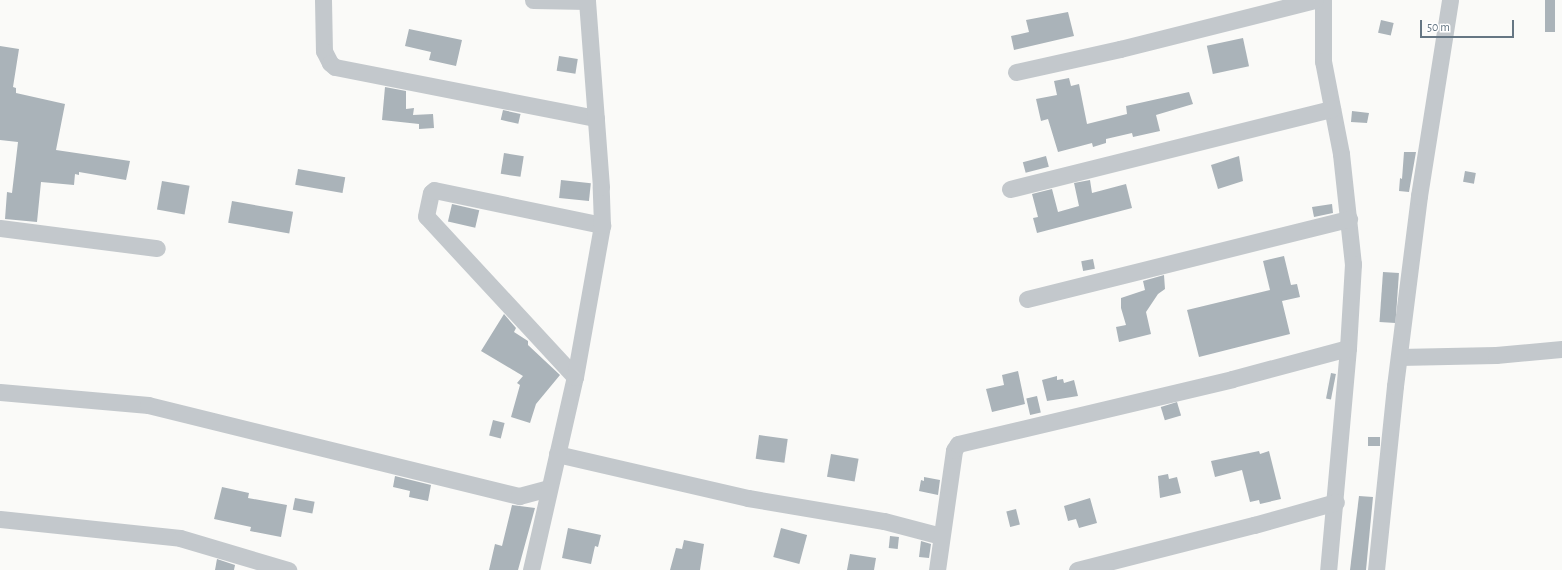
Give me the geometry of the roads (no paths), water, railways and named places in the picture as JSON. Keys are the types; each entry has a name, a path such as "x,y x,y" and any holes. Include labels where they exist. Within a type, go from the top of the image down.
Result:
{"street":[{"path":"323,0 324,51 330,63 335,67 596,118"},
{"path":"532,570 549,488 575,377 602,225 587,0 533,0"},
{"path":"1016,72 1120,49 1315,0"},
{"path":"1323,0 1323,61 1341,154 1353,264 1336,502 1328,570"},
{"path":"1376,570 1399,357 1419,196 1450,0"},
{"path":"1010,189 1332,109"},
{"path":"575,377 426,216 430,193 434,190 602,225"},
{"path":"1027,298 1349,220"},
{"path":"0,228 157,248"},
{"path":"937,570 954,450 958,444 965,440 1107,409 1348,348"},
{"path":"1399,357 1496,355 1562,349"},
{"path":"0,392 148,406 519,496 549,488"},
{"path":"557,454 748,498 884,521 941,536"},
{"path":"1077,570 1254,526 1336,502"},
{"path":"0,519 180,538 288,570"}]}
